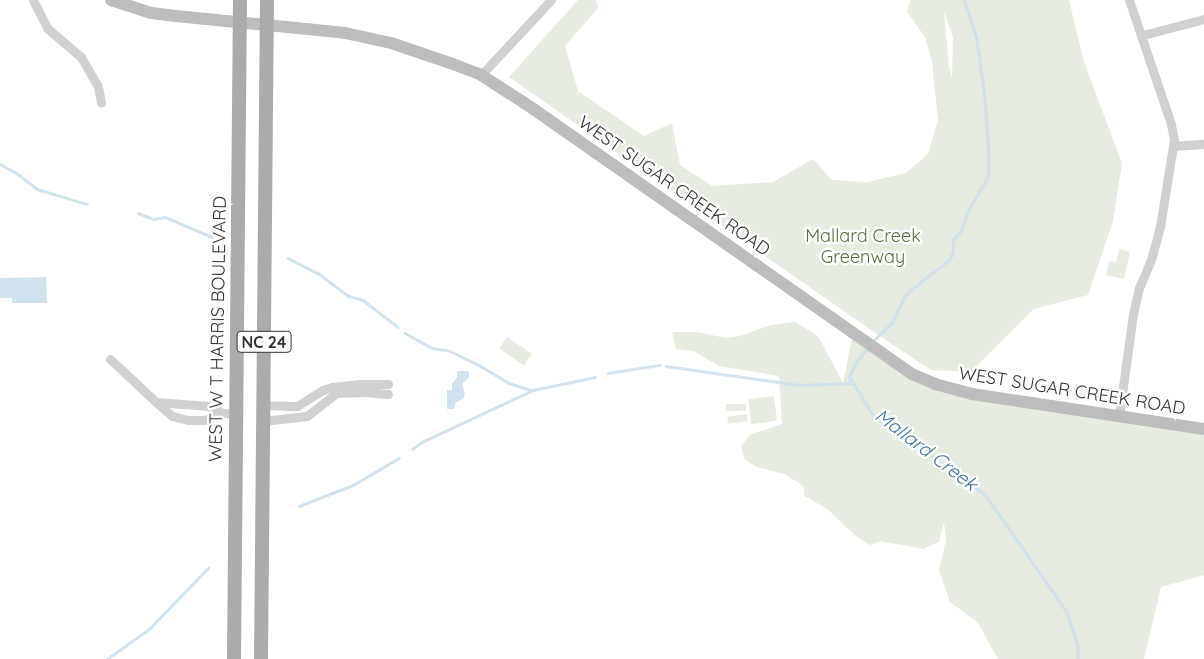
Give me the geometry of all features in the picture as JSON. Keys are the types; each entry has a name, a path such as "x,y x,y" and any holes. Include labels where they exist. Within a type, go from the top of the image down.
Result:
{"main road":[{"name":"WEST SUGAR CREEK ROAD","path":"111,0 151,13 328,30 391,43 481,75 532,108 894,364 935,384 959,392 1204,429"},
{"name":"WEST W T HARRIS BOULEVARD","path":"234,659 229,413 240,0"},
{"name":"NC 24","path":"261,659 267,0"}],"street":[{"path":"33,0 47,28 80,58 98,87 101,103"},
{"path":"481,75 551,0"},
{"path":"1119,416 1133,314 1139,288 1151,260 1160,228 1173,146 1171,124 1130,0"},
{"path":"1143,35 1204,19"},
{"path":"1173,146 1204,144"},
{"path":"110,360 172,416 205,420 229,413"},
{"path":"263,405 297,406 323,390 340,386 388,389 336,393 307,416 263,421"},
{"path":"156,402 208,406 229,413"}],"green space":[{"name":"Mallard Creek Greenway","path":"578,0 596,0 598,8 565,46 578,91 644,136 672,123 680,165 712,186 773,182 813,159 832,180 867,182 906,173 928,154 938,120 932,62 925,37 907,12 910,0 1069,0 1084,62 1122,163 1113,221 1088,295 1034,309 971,372 931,370 509,77","holes":["944,12 953,37 952,78 949,66"]},
{"path":"1119,249 1130,252 1124,279 1106,275 1109,261 1116,262"},
{"path":"795,322 818,336 843,383 853,334 935,384 1204,430 1204,575 1161,587 1144,659 998,659 978,623 950,602 939,570 946,540 944,522 939,542 923,549 880,541 870,545 858,538 826,508 804,496 804,486 784,474 757,467 745,460 741,447 749,435 782,424 779,376 719,366 693,351 676,349 672,332 697,332 726,338 740,336 771,325"},
{"path":"507,337 532,354 524,365 499,349"},
{"path":"774,396 777,421 751,424 748,399"},
{"path":"726,404 746,404 746,411 726,411"},
{"path":"747,414 748,421 728,424 727,417"}],"water":[{"path":"46,277 47,303 12,303 12,298 0,298 0,278"},
{"path":"457,371 469,371 469,378 462,384 465,395 463,399 455,403 454,409 447,409 447,390 452,390 452,383 457,378"}],"waterway":[{"name":"Mallard Creek","path":"872,342 892,323 904,297 950,259 953,251 953,240 961,231 968,211 988,177 988,144 984,93 976,37 964,0"},
{"path":"0,164 18,174 37,189 87,204"},
{"path":"138,213 154,219 165,217 212,237"},
{"path":"288,258 318,273 349,296 363,300 398,327"},
{"path":"405,333 432,348 450,351 479,365 509,383 531,390"},
{"path":"666,366 799,385 851,383 849,377 856,362 867,349"},
{"path":"608,373 659,365"},
{"path":"412,449 422,442 533,390 595,377"},
{"name":"Mallard Creek","path":"850,377 873,415 985,494 1067,612 1078,646 1078,659"},
{"path":"299,506 353,485 399,458"},
{"path":"107,659 149,629 208,568"}]}
